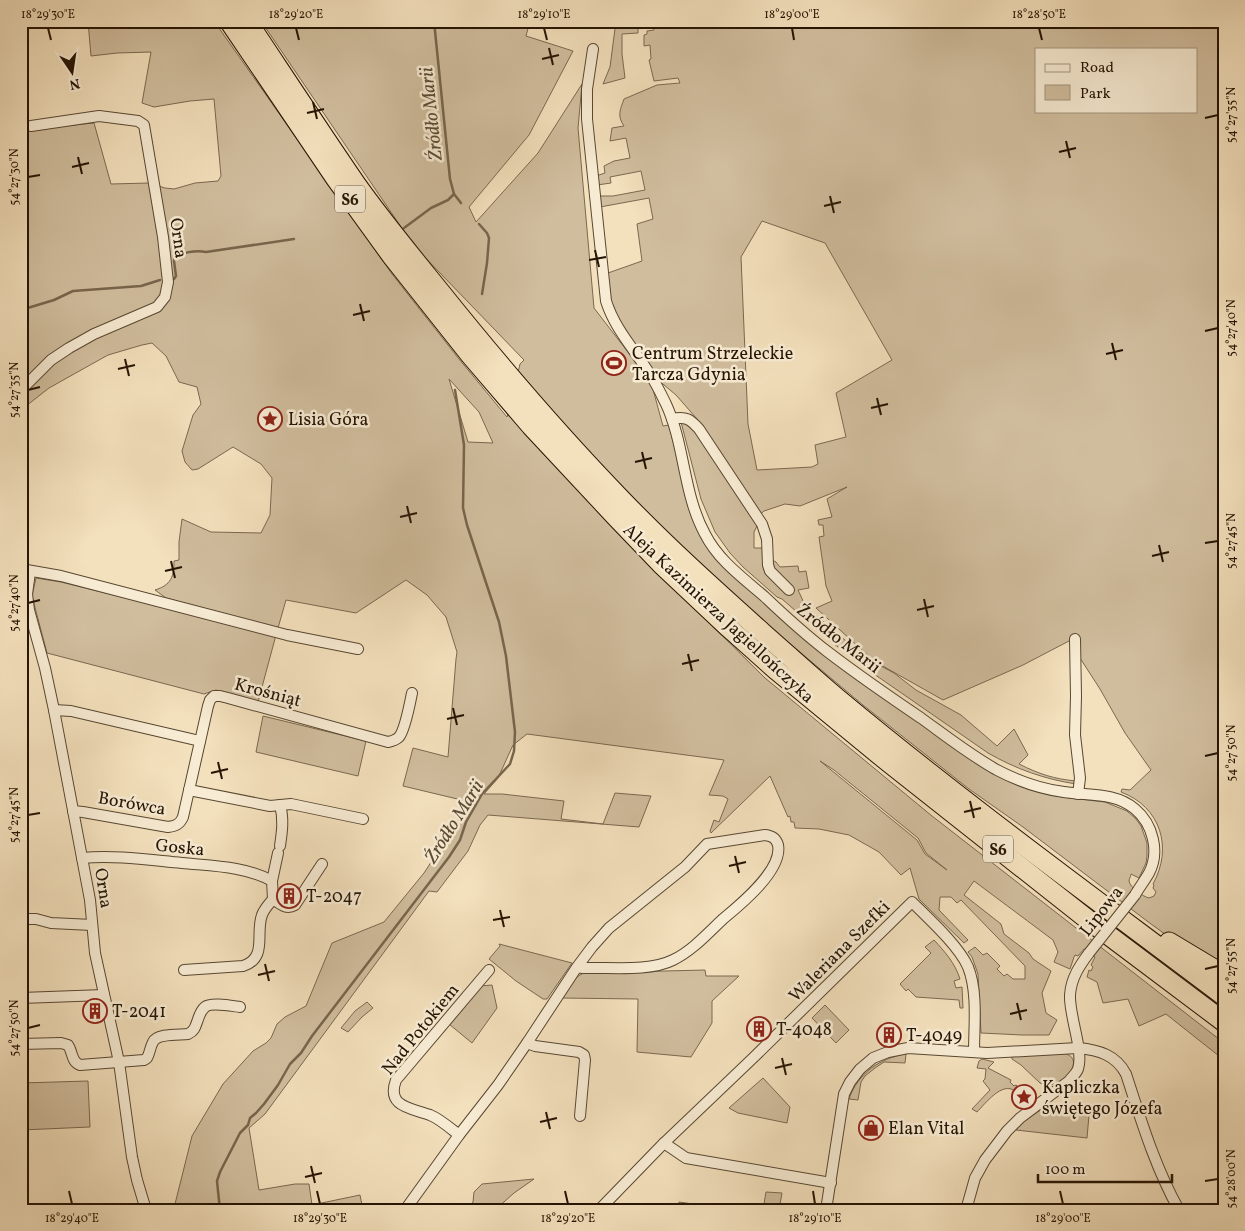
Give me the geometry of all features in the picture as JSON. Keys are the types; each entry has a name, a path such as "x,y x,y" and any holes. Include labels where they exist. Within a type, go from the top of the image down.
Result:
{"highway":[{"name":"Aleja Kazimierza Jagiellończyka","path":"229,21 336,179 391,255 465,349 531,426 661,564 776,670 888,762 1087,919 1224,1022"},
{"name":"Aleja Kazimierza Jagiellończyka","path":"247,21 357,185 399,241 519,388 622,500 665,543 732,606 910,757 1224,996"},
{"name":"S6","path":"1103,905 1160,936 1224,975"}],"street":[{"name":"Źródło Marii","path":"593,49 587,89 586,120 606,301 616,325 652,376 667,406 699,523 712,545 734,570 829,653 980,760 1023,782 1052,790 1078,794"},
{"name":"Orna","path":"21,390 51,360 69,348 115,324 157,307 165,297 168,282 163,237 144,125 138,121 99,116 31,126"},
{"name":"Źródło Marii","path":"672,419 678,417 687,418 699,429 764,529 763,540 770,571 789,590"},
{"name":"Orna","path":"146,1210 132,1157 119,1062 95,953 90,900 54,710 45,668 29,610 24,601 27,594 26,570 61,576 287,635 358,649"},
{"path":"1075,639 1075,735 1080,778 1078,794"},
{"name":"Krośniąt","path":"200,741 210,700 214,696 220,696 388,742 398,738 402,732 412,693"},
{"path":"54,710 71,711 200,741"},
{"name":"Borówca","path":"73,811 168,827 175,826 180,823 183,817 200,741"},
{"name":"Borówca","path":"189,790 270,806 291,804 363,819"},
{"name":"Lipowa","path":"966,1210 975,1178 985,1160 1007,1131 1020,1118 1075,1075 1079,1062 1070,1007 1073,981 1079,967 1089,952 1135,895 1149,873 1153,862 1153,837 1148,825 1138,811 1123,801 1106,796 1078,794"},
{"path":"184,970 244,966 250,964 258,954 261,916 273,898 272,881 283,823 280,805"},
{"path":"406,1210 459,1135 498,1085 577,966 609,928 685,867 707,844 765,835 773,836 777,841 778,857 770,872 753,892 687,952 674,960 660,965 583,968 577,966"},
{"name":"Goska","path":"82,858 114,856 240,869 261,874 272,881"},
{"path":"273,898 287,908 295,905 322,864"},
{"name":"Waleriana Szefki","path":"599,1210 664,1143 912,902 960,954 967,966 974,993 974,1052"},
{"path":"21,919 92,925"},
{"name":"Nad Potokiem","path":"459,1135 430,1115 406,1108 398,1102 393,1087 396,1080 489,970"},
{"path":"21,998 104,995"},
{"path":"21,1044 61,1043 68,1045 73,1060 80,1065 144,1060 147,1058 153,1041 156,1038 192,1032 206,1006 240,1007"},
{"path":"527,1043 535,1046 579,1052 584,1055 580,1116"},
{"path":"826,1210 844,1094 860,1069 873,1058 888,1052 908,1048 1005,1052 1078,1048 1106,1055 1122,1066 1150,1145 1178,1210"},
{"path":"664,1143 686,1158 831,1183"}],"green space":[{"path":"88,21 214,21 392,274 507,417 509,411 660,574 765,678 932,816 1224,1043 1224,1060 1166,1014 1139,1026 1128,999 1103,1003 1097,982 1087,977 1089,970 1091,971 1093,967 1091,965 1095,957 1084,949 1078,956 1075,955 1070,969 1054,962 1058,952 1053,940 974,881 964,895 1001,924 1004,934 1029,953 1033,959 1051,971 1042,993 1046,1013 1057,1020 1049,1035 981,1033 978,974 972,957 968,952 975,947 983,955 987,953 1000,966 997,969 1004,976 1007,974 1013,979 1025,979 1025,966 961,900 957,903 951,897 940,897 939,910 968,940 964,943 919,899 910,868 901,875 879,852 849,835 819,829 795,828 794,822 791,822 790,816 788,817 770,776 711,833 714,820 719,822 728,799 723,796 709,795 724,760 527,734 513,745 498,778 484,794 502,794 564,801 561,819 603,824 615,793 651,796 639,827 488,815 480,825 468,851 437,892 429,891 265,1114 249,1128 259,1190 295,1184 309,1184 312,1205 360,1195 363,1210 172,1210 192,1136 223,1084 253,1051 271,1038 277,1024 285,1017 306,1006 332,943 384,922 424,873 470,802 403,786 413,748 448,757 457,652 446,617 427,595 406,580 356,613 286,600 278,628 166,598 155,590 168,583 172,576 174,561 179,560 182,519 211,532 261,533 270,515 272,478 261,464 233,447 198,469 192,470 185,462 182,451 193,415 201,404 197,387 179,382 166,356 152,343 108,355 49,388 21,410 21,130 94,123 111,184 149,183 174,189 195,183 218,181 221,176 214,99 154,107 142,103 151,52 91,56","holes":["449,379 479,412 493,443 468,442","820,761 834,770 918,838 926,853 947,870 925,854 917,840"]},
{"path":"261,21 530,21 526,36 573,51 529,135 469,207 476,222 538,153 582,84 578,128 594,308 651,382 663,426 669,425 690,510 709,550 730,573 825,656 970,758 1046,794 1105,802 1127,811 1141,826 1147,843 1146,863 1139,878 1131,874 1129,881 1134,889 1141,894 1149,898 1154,896 1156,892 1153,884 1162,857 1160,830 1146,808 1135,799 1121,792 1122,789 1130,790 1151,770 1125,733 1100,689 1069,641 1023,665 943,700 874,661 816,608 832,601 826,586 819,537 824,536 823,525 819,525 818,520 832,517 827,499 847,487 800,506 785,504 764,511 755,519 757,526 754,532 754,548 765,548 774,573 772,560 780,567 798,566 799,572 806,571 809,588 798,590 805,605 866,658 894,673 916,690 961,715 997,746 1014,729 1028,755 1019,764 1047,776 1076,781 1076,784 1030,773 988,753 834,644 782,599 777,597 730,553 715,532 701,499 681,422 697,419 676,395 657,379 612,311 608,273 642,261 637,224 653,219 649,198 600,207 599,196 613,196 645,190 641,171 610,177 611,183 597,185 596,176 605,173 604,166 614,161 630,158 626,138 610,141 612,128 624,126 620,110 624,99 657,85 680,83 678,78 654,81 649,60 651,59 650,45 644,46 644,35 647,34 647,31 654,30 653,25 655,25 655,21 1224,21 1224,970 1162,932 1023,827 969,789 863,705 770,627 682,550 517,377 520,364 524,360 414,246","holes":["762,221 825,243 892,360 836,393 846,437 815,445 818,464 812,467 757,470 748,424 741,257"]},
{"path":"616,21 638,23 638,33 622,34 625,78 603,84 610,67"},
{"path":"36,578 61,582 276,635 258,702 216,690 204,694 47,653 32,596"},
{"path":"263,716 366,741 358,776 256,752"},
{"path":"934,940 949,958 958,973 960,979 954,981 956,988 962,987 963,1008 960,1008 959,1000 916,997 908,989 906,991 900,984 931,953 925,947"},
{"path":"499,944 572,963 547,999 543,999 516,981 489,959 500,946"},
{"path":"705,970 706,976 739,976 712,1001 712,1023 691,1057 637,1052 638,999 562,998 574,980 584,973"},
{"path":"492,985 497,1008 472,1043 449,1024 480,986"},
{"path":"367,1002 373,1008 348,1032 341,1028 355,1011"},
{"path":"825,1005 849,1030 836,1043 812,1018"},
{"path":"1064,1053 1071,1057 1074,1062 1073,1068 1063,1080 1056,1084 1048,1085 1040,1083 1012,1059 1012,1056"},
{"path":"906,1054 905,1063 884,1062 875,1068 861,1082 858,1100 849,1099 858,1082 871,1068 887,1059"},
{"path":"982,1059 994,1062 988,1068 1011,1080 1010,1082 1014,1086 1016,1085 1024,1094 1033,1099 1024,1104 1015,1091 1005,1089 989,1099 977,1112 972,1109 990,1090 983,1081 986,1069 977,1068 979,1061"},
{"path":"763,1078 790,1107 787,1123 738,1113 729,1108"},
{"path":"88,1081 90,1127 21,1130 21,1083"},
{"path":"1042,1109 1089,1115 1087,1138 1016,1130 1019,1125"},
{"path":"534,1179 495,1210 467,1210 473,1202 474,1192 482,1184"},
{"path":"766,1192 782,1193 779,1210 763,1210"},
{"path":"679,1202 707,1206 707,1210 678,1210"}],"waterway":[{"name":"Źródło Marii","path":"434,21 450,179 454,194 461,203"},
{"path":"404,228 431,208 448,200 454,194"},
{"name":"Źródło Marii","path":"479,224 489,238 482,294"},
{"path":"174,279 176,276 175,256 190,252 206,252 294,239"},
{"path":"21,310 54,300 73,291 141,286 160,280"},
{"name":"Źródło Marii","path":"220,1210 217,1181 240,1133 278,1085 290,1064 301,1053 449,857 460,840 466,822 482,794 510,764 514,751 515,732 506,656 499,622 463,508 464,445 455,390"}],"place":[{"name":"Centrum Strzeleckie Tarcza Gdynia","path":"614,363"},
{"name":"Lisia Góra","path":"270,419"},
{"name":"T-2047","path":"289,896"},
{"name":"T-2041","path":"95,1011"},
{"name":"T-4048","path":"759,1029"},
{"name":"T-4049","path":"889,1035"},
{"name":"Kapliczka świętego Józefa","path":"1024,1097"},
{"name":"Elan Vital","path":"871,1128"}]}
